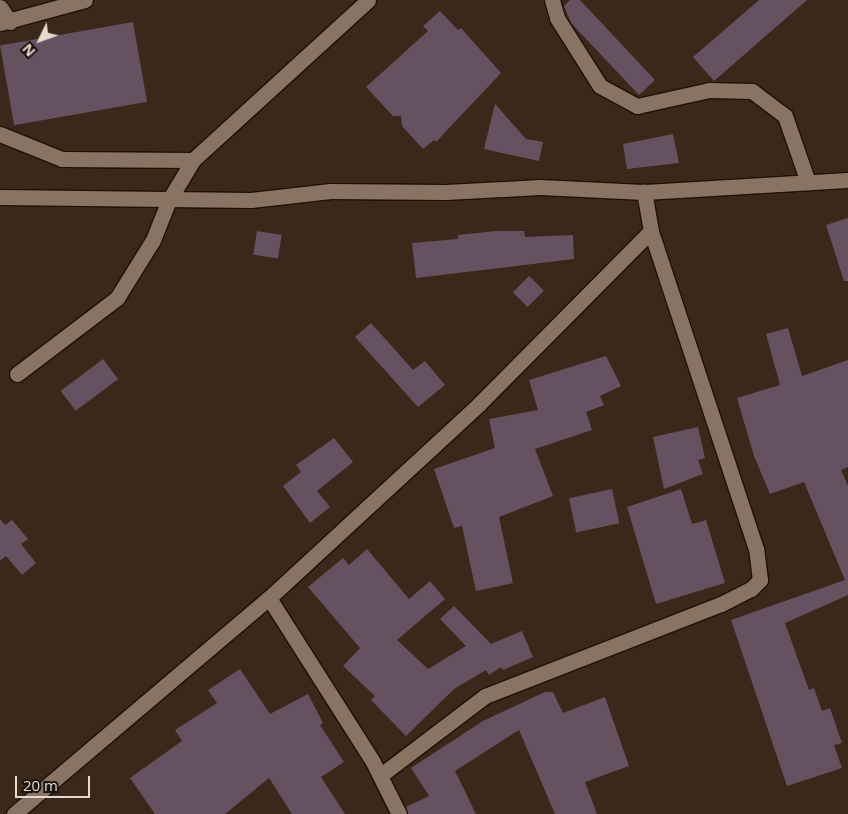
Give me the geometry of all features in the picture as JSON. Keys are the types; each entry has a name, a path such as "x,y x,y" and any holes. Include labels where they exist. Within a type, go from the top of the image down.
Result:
{"street":[{"path":"0,7 5,22 85,0"},
{"path":"17,374 117,298 153,240 169,200 193,160 368,0"},
{"path":"552,0 557,18 600,86 637,106 709,90 752,91 785,116 808,182"},
{"path":"0,134 62,159 193,160"},
{"path":"0,197 251,200 330,191 446,192 540,188 644,192 848,180"},
{"path":"381,775 485,696 721,604 751,589 760,580 756,550 651,231 644,192"},
{"path":"14,814 269,598 479,404 651,231"},
{"path":"269,598 381,775 399,814"}],"building":[{"path":"570,0 580,0 655,80 639,95 571,23 564,6"},
{"path":"759,0 807,0 714,81 693,57"},
{"path":"440,11 458,30 461,28 501,73 436,142 434,140 423,149 402,126 401,116 393,116 366,87 428,31 423,26"},
{"path":"133,22 147,102 14,125 0,45"},
{"path":"495,104 526,139 543,142 539,161 484,149"},
{"path":"673,134 679,163 627,169 623,144"},
{"path":"848,218 848,281 844,281 826,225"},
{"path":"257,231 282,235 278,259 253,255"},
{"path":"496,231 524,231 525,237 573,235 574,259 416,278 412,243 458,239 458,235"},
{"path":"529,276 544,291 528,307 513,292"},
{"path":"371,323 413,370 425,361 445,385 418,407 355,337"},
{"path":"788,328 802,376 848,360 848,467 841,470 848,486 848,595 785,623 809,690 814,688 822,711 830,708 842,743 834,745 842,768 787,786 731,620 845,580 804,482 770,494 754,456 737,398 780,385 766,334"},
{"path":"606,356 621,386 600,396 604,405 586,412 592,430 535,449 553,496 499,517 513,583 476,591 462,526 454,528 434,469 495,448 489,419 538,410 529,380"},
{"path":"103,359 118,379 76,411 61,391"},
{"path":"698,427 705,458 698,460 703,474 664,489 653,437"},
{"path":"334,438 353,462 317,491 330,507 310,523 283,486 301,472 296,465"},
{"path":"612,489 619,523 576,532 569,498"},
{"path":"681,489 692,524 706,520 725,583 656,604 627,507"},
{"path":"0,519 5,525 12,520 28,539 21,544 36,563 22,575 6,556 0,561"},
{"path":"367,549 409,599 430,581 445,599 397,640 428,669 466,646 440,619 454,606 491,644 522,631 533,657 503,670 501,667 489,675 486,670 454,689 406,736 371,700 375,696 343,666 360,648 308,587 343,558 349,565"},
{"path":"240,669 270,714 308,694 323,723 320,725 344,762 321,777 345,814 292,814 269,778 225,814 155,814 130,778 182,741 175,730 217,703 208,690"},
{"path":"545,692 553,692 563,713 605,697 629,766 585,782 597,814 555,814 519,730 455,771 476,814 408,814 406,807 429,796 411,768 483,721"}]}
